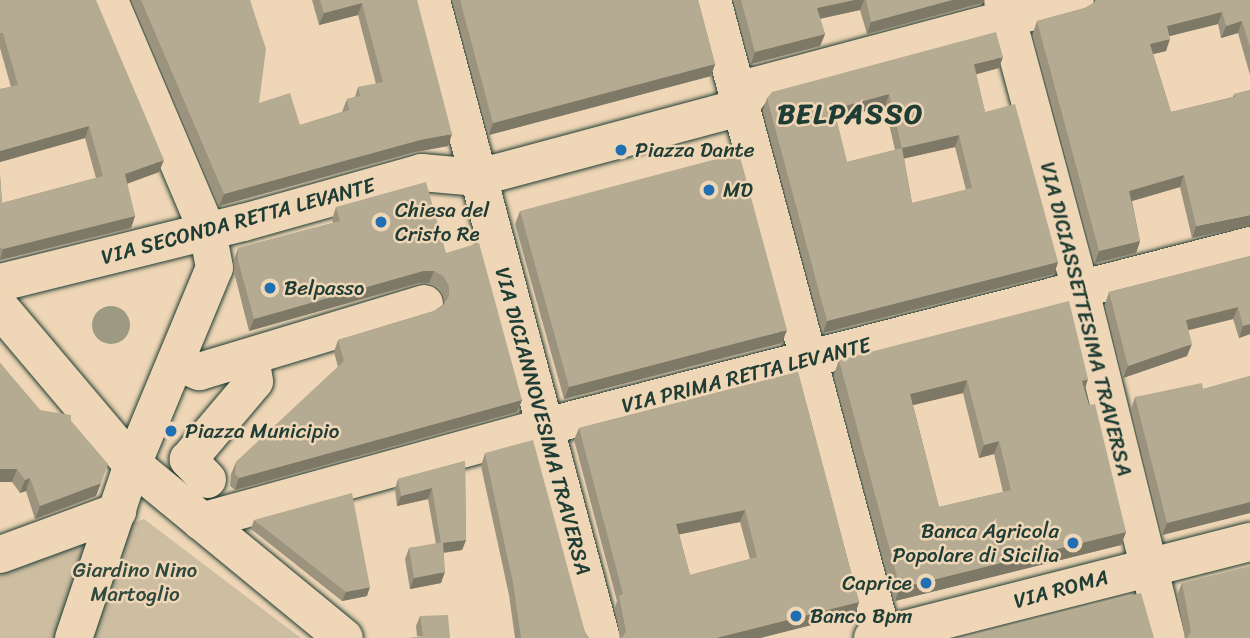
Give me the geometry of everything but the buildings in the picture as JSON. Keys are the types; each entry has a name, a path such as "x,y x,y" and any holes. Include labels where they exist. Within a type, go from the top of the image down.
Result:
{"street":[{"path":"73,638 132,464 214,267 207,231 109,0"},
{"name":"VIA DICIANNOVESIMA TRAVERSA","path":"431,0 601,638"},
{"path":"712,0 742,88 755,163 879,637"},
{"path":"742,88 1004,9 1075,0"},
{"name":"VIA DICIASSETTESIMA TRAVERSA","path":"1004,9 1080,290 1166,638"},
{"name":"VIA SECONDA RETTA LEVANTE","path":"0,282 207,231 421,173 478,177 742,88"},
{"name":"VIA PRIMA RETTA LEVANTE","path":"200,521 545,426 1250,245"},
{"path":"175,361 199,372 424,303"},
{"path":"0,308 132,464 344,638"},
{"path":"207,479 188,459 254,381 250,356"},
{"path":"0,554 117,511"},
{"name":"VIA ROMA","path":"879,637 1250,542"}],"green space":[{"name":"Giardino Nino Martoglio","path":"144,519 301,638 0,638 0,574"}],"shaded area":[{"path":"111,306 124,312 130,325 124,338 111,344 98,338 92,325 98,312"}],"place":[{"name":"Piazza Dante","path":"621,150"},
{"name":"MD","path":"709,190"},
{"name":"Chiesa del Cristo Re","path":"381,222"},
{"name":"Belpasso","path":"270,288"},
{"name":"Piazza Municipio","path":"171,431"},
{"name":"Banca Agricola Popolare di Sicilia","path":"1073,543"},
{"name":"Caprice","path":"926,583"},
{"name":"Banco Bpm","path":"796,616"}],"district":[{"name":"BELPASSO","path":"851,114"}]}
